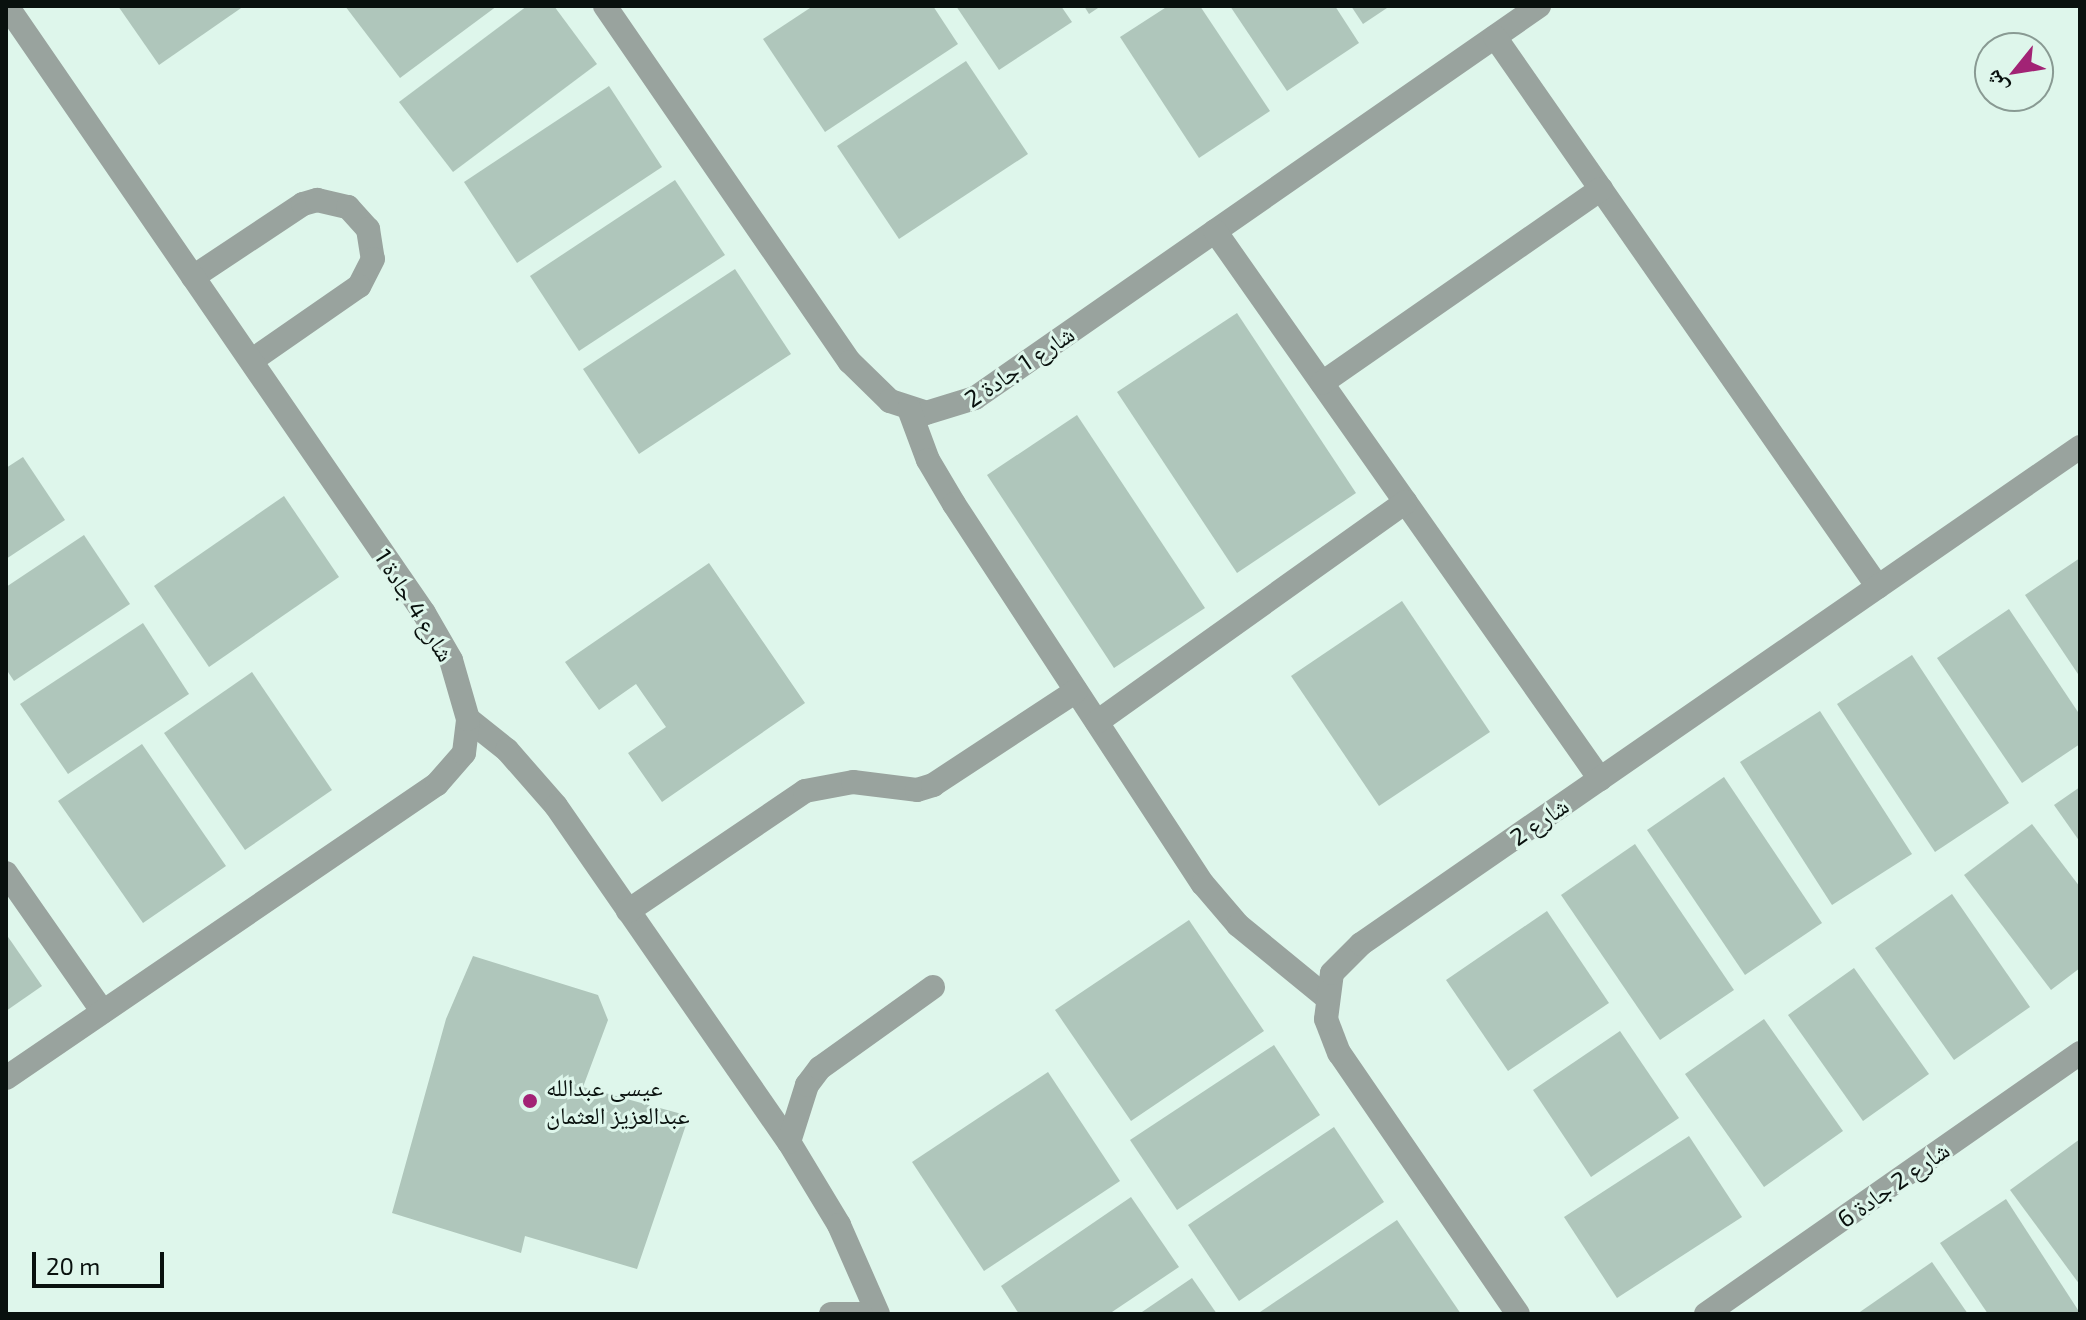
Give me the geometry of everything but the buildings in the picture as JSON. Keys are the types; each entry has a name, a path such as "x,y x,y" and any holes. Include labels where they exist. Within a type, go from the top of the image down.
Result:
{"street":[{"name":"شارع 4 جادة 1","path":"6,1078 437,784 464,753 468,719 459,680 440,639 7,6"},
{"path":"635,6 610,13 850,362 890,401 909,409 928,460 954,504 1203,884 1260,946 1326,997 1328,1028 1346,1064 1518,1314"},
{"name":"شارع 1 جادة 2","path":"909,409 942,412 975,398 1539,6"},
{"path":"1495,37 1878,587"},
{"path":"1322,383 1601,189"},
{"path":"193,277 303,204 317,200 348,207 368,229 373,259 359,286 251,361"},
{"path":"1215,231 1600,779"},
{"name":"شارع 2","path":"1326,997 1332,973 1361,944 2080,447"},
{"path":"1097,722 1405,502"},
{"path":"628,911 805,791 853,782 917,790 933,785 1076,691"},
{"path":"468,719 507,750 548,797 789,1142 839,1225 878,1314"},
{"path":"6,873 103,1012"},
{"path":"789,1142 807,1085 820,1068 933,987"},
{"name":"شارع 2 جادة 6","path":"1706,1314 2080,1053"},
{"path":"831,1314 861,1314"}],"place":[{"name":"عيسى عبدالله عبدالعزيز العثمان","path":"530,1101"}]}
